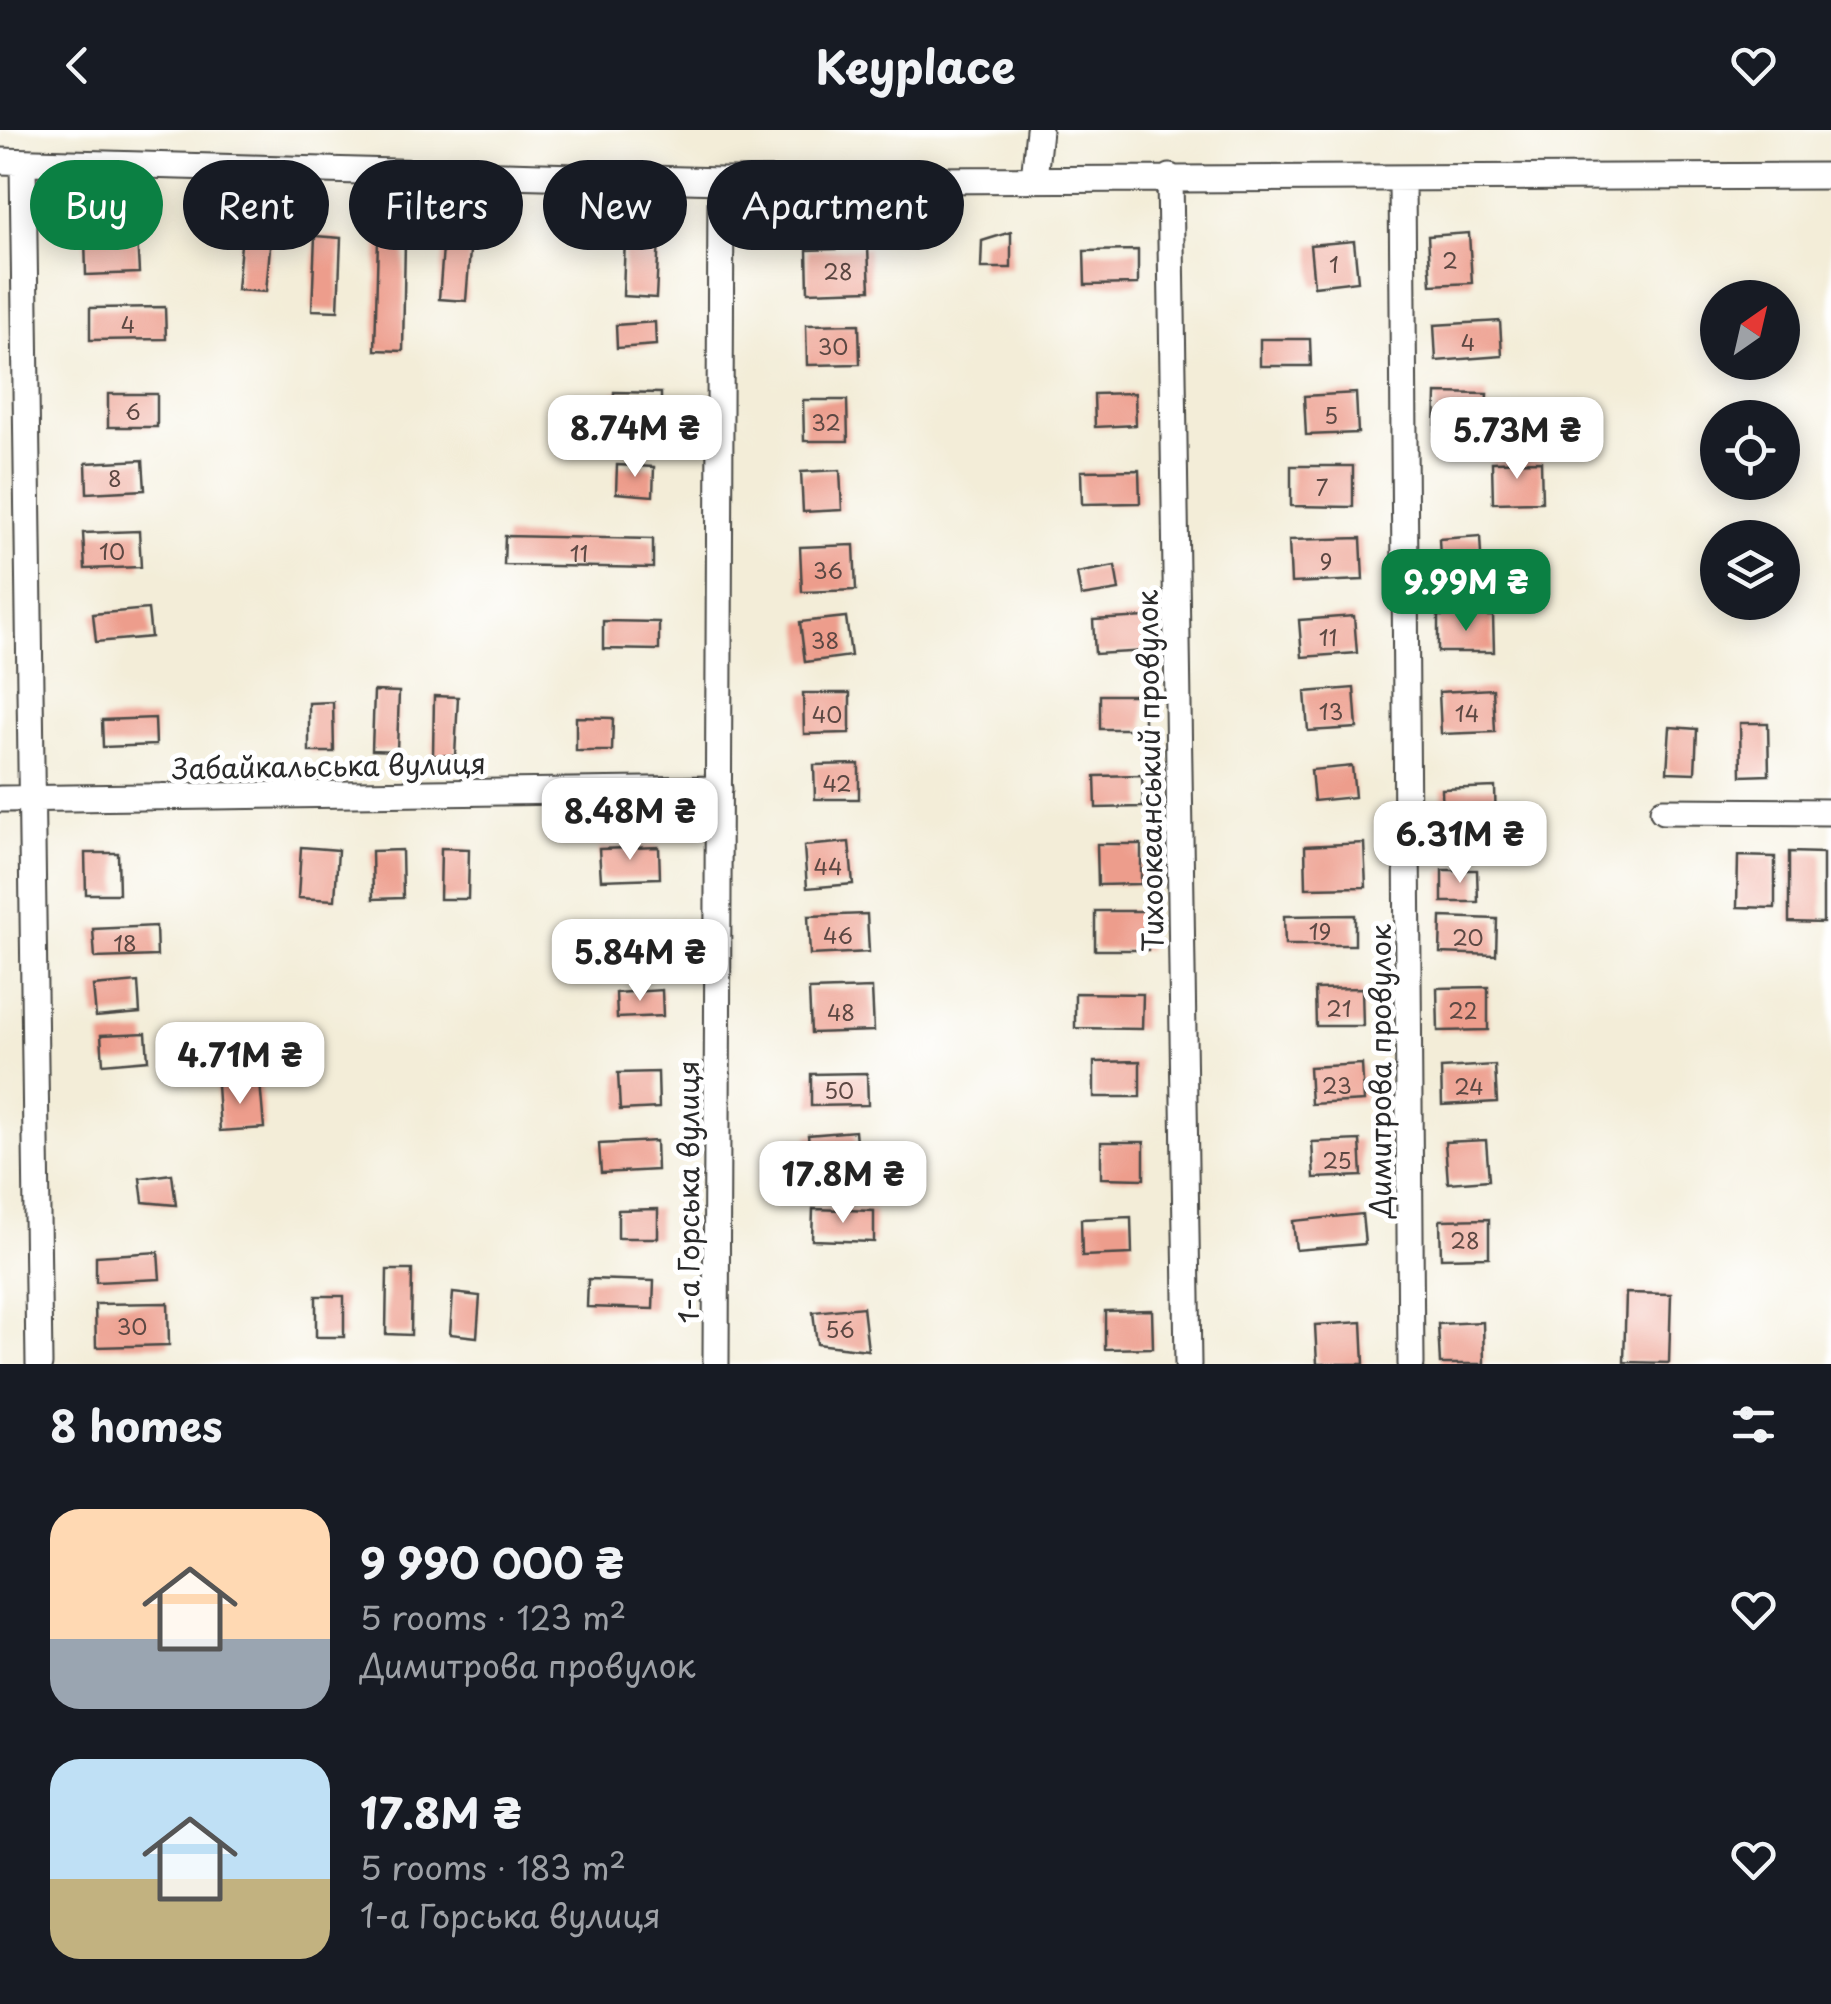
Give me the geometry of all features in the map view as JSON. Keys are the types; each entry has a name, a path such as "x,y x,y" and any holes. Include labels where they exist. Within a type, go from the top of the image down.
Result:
{"street":[{"path":"1034,179 1039,130"},
{"path":"39,1364 31,800 11,163 707,180"},
{"path":"964,179 1831,176"},
{"name":"Тихоокеанський провулок","path":"1170,177 1188,1364"},
{"name":"Димитрова провулок","path":"1402,178 1411,1364"},
{"name":"1-а Горська вулиця","path":"716,1364 721,250"},
{"name":"Забайкальська вулиця","path":"0,799 718,790"},
{"path":"1663,812 1831,812"}],"building":[{"path":"1011,232 1011,268 981,268 982,241"},
{"path":"1469,233 1472,283 1431,285 1428,236"},
{"path":"329,237 341,238 338,311 312,310 314,250 329,250"},
{"path":"1354,241 1358,281 1314,286 1310,245"},
{"path":"85,250 138,250 139,273 86,275"},
{"path":"241,250 270,250 266,292 237,290"},
{"path":"378,250 405,250 403,351 375,350"},
{"path":"443,250 470,250 466,301 439,299"},
{"path":"625,250 658,250 656,298 623,296"},
{"path":"807,250 868,250 870,290 808,292"},
{"path":"1138,250 1138,284 1085,285 1084,251"},
{"path":"165,307 166,339 90,340 90,308"},
{"path":"1500,321 1502,356 1436,361 1434,325"},
{"path":"655,322 656,345 617,348 616,325"},
{"path":"859,324 860,364 807,365 806,325"},
{"path":"1260,339 1310,339 1311,366 1260,366"},
{"path":"614,392 661,393 661,418 613,417"},
{"path":"1135,393 1136,425 1095,427 1094,394"},
{"path":"1356,393 1358,433 1306,435 1304,396"},
{"path":"1436,393 1487,394 1485,437 1435,436"},
{"path":"108,394 157,394 157,427 108,427"},
{"path":"803,400 847,400 848,441 804,441"},
{"path":"143,460 145,490 87,493 86,463"},
{"path":"1541,461 1542,502 1493,503 1492,462"},
{"path":"617,465 654,467 653,496 616,493"},
{"path":"1291,466 1353,466 1353,507 1291,506"},
{"path":"840,470 842,510 803,512 801,472"},
{"path":"1139,470 1140,503 1082,504 1081,471"},
{"path":"139,531 141,567 85,569 83,533"},
{"path":"505,536 653,539 653,568 504,565"},
{"path":"1480,536 1482,574 1441,576 1439,539"},
{"path":"1361,538 1363,580 1291,583 1289,540"},
{"path":"854,545 856,590 802,592 800,547"},
{"path":"1115,566 1119,590 1081,596 1077,573"},
{"path":"148,609 151,637 96,642 93,614"},
{"path":"1354,616 1357,653 1302,657 1299,620"},
{"path":"1438,616 1493,616 1494,652 1438,652"},
{"path":"846,617 851,656 805,662 800,622"},
{"path":"1146,617 1148,651 1095,654 1093,620"},
{"path":"603,621 659,622 659,650 603,649"},
{"path":"1354,688 1357,728 1308,731 1305,692"},
{"path":"1493,689 1495,732 1441,734 1439,692"},
{"path":"374,691 399,692 397,751 372,750"},
{"path":"803,693 850,693 850,733 804,734"},
{"path":"1100,695 1144,695 1144,729 1100,729"},
{"path":"434,696 458,697 455,756 433,755"},
{"path":"333,702 334,752 309,752 309,703"},
{"path":"576,717 613,718 612,751 576,751"},
{"path":"155,718 156,745 103,747 102,720"},
{"path":"1740,723 1768,723 1769,775 1741,776"},
{"path":"1670,727 1697,729 1695,773 1667,772"},
{"path":"859,764 859,799 815,799 814,765"},
{"path":"1352,766 1355,797 1314,801 1311,770"},
{"path":"1142,775 1143,807 1096,808 1095,776"},
{"path":"1495,787 1496,831 1443,832 1442,789"},
{"path":"849,842 853,884 807,888 804,846"},
{"path":"1364,843 1366,887 1306,888 1305,846"},
{"path":"1097,844 1141,844 1141,884 1098,885"},
{"path":"301,847 338,850 335,900 298,898"},
{"path":"659,847 660,878 601,880 599,849"},
{"path":"441,848 469,849 468,899 440,899"},
{"path":"402,850 403,898 373,899 372,851"},
{"path":"1789,852 1823,853 1823,923 1789,922"},
{"path":"85,853 118,853 119,894 86,894"},
{"path":"1738,856 1775,857 1775,908 1737,907"},
{"path":"1442,870 1477,870 1478,902 1442,902"},
{"path":"1095,911 1148,911 1148,950 1095,950"},
{"path":"867,914 869,952 810,955 808,916"},
{"path":"1355,915 1355,945 1285,945 1284,916"},
{"path":"1441,917 1497,919 1496,955 1440,953"},
{"path":"609,925 661,926 660,971 608,970"},
{"path":"156,926 157,956 95,958 93,929"},
{"path":"138,982 140,1013 96,1017 93,986"},
{"path":"1488,987 1488,1030 1438,1031 1437,988"},
{"path":"872,988 874,1031 811,1033 809,990"},
{"path":"1362,988 1363,1026 1316,1026 1315,989"},
{"path":"662,990 663,1016 617,1018 616,993"},
{"path":"1075,993 1143,994 1142,1029 1075,1028"},
{"path":"146,1033 148,1060 103,1064 101,1035"},
{"path":"1140,1061 1140,1097 1094,1097 1094,1062"},
{"path":"1362,1064 1364,1101 1311,1104 1309,1067"},
{"path":"1495,1065 1497,1102 1442,1105 1441,1068"},
{"path":"658,1072 659,1108 620,1110 618,1073"},
{"path":"867,1073 868,1105 811,1106 811,1074"},
{"path":"260,1082 264,1128 220,1131 217,1085"},
{"path":"855,1131 859,1176 813,1180 808,1135"},
{"path":"1360,1140 1362,1176 1314,1178 1312,1142"},
{"path":"1486,1140 1489,1180 1448,1183 1445,1142"},
{"path":"656,1141 657,1170 601,1173 599,1144"},
{"path":"1101,1142 1144,1142 1144,1179 1101,1178"},
{"path":"172,1174 176,1205 143,1202 140,1178"},
{"path":"658,1209 658,1238 618,1238 618,1210"},
{"path":"813,1209 874,1211 874,1242 812,1240"},
{"path":"1362,1214 1365,1244 1296,1250 1293,1221"},
{"path":"1131,1217 1132,1254 1082,1256 1081,1219"},
{"path":"1489,1219 1489,1257 1441,1258 1440,1220"},
{"path":"158,1252 160,1279 96,1282 96,1256"},
{"path":"387,1270 412,1270 411,1335 386,1334"},
{"path":"588,1279 654,1281 653,1309 587,1307"},
{"path":"453,1293 480,1296 477,1337 450,1334"},
{"path":"1626,1293 1671,1294 1669,1363 1624,1362"},
{"path":"316,1296 344,1296 344,1337 316,1337"},
{"path":"168,1303 169,1345 96,1347 95,1304"},
{"path":"863,1307 868,1350 817,1344 813,1312"},
{"path":"1152,1310 1153,1348 1105,1349 1105,1311"},
{"path":"1362,1322 1364,1364 1317,1364 1315,1325"},
{"path":"1483,1322 1484,1364 1440,1364 1438,1324"}]}
